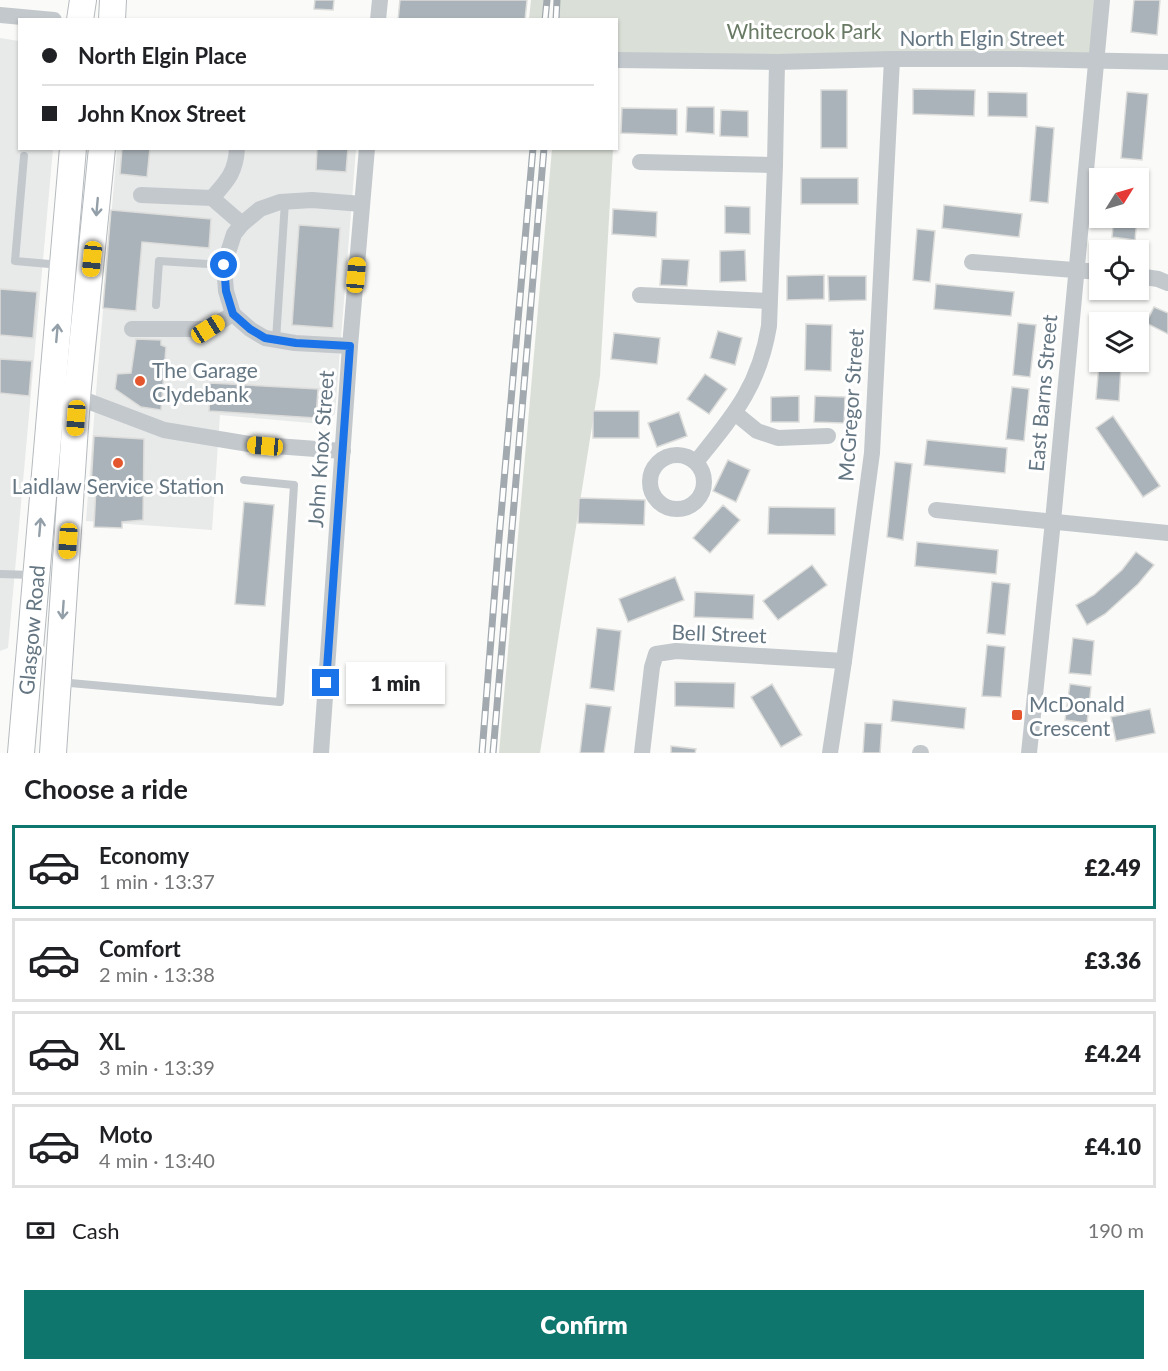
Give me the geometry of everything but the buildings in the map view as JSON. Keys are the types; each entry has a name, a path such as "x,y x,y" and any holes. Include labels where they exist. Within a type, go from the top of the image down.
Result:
{"main road":[{"path":"80,18 83,0"},
{"path":"112,18 113,0"},
{"name":"Glasgow Road","path":"21,753 73,150"},
{"name":"Glasgow Road","path":"53,753 77,397 102,150"}],"street":[{"path":"378,18 380,0"},
{"name":"East Barns Street","path":"1029,753 1102,0"},
{"path":"0,15 32,18"},
{"name":"North Elgin Street","path":"618,60 777,62 892,59 1168,62"},
{"name":"McGregor Street","path":"830,753 872,453 892,59"},
{"path":"696,462 735,413 756,375 765,349 769,326 777,62"},
{"path":"212,198 230,178 237,150"},
{"name":"John Knox Street","path":"321,753 350,346 367,150"},
{"path":"640,162 775,165"},
{"path":"141,195 212,198 242,224"},
{"path":"350,346 276,340 265,338 250,329 233,314 226,291 224,265 234,234 260,209 280,202 312,200 362,204"},
{"path":"972,262 1089,271"},
{"path":"1149,278 1168,283"},
{"path":"640,295 769,301"},
{"path":"132,328 208,329 233,314"},
{"path":"77,397 164,430 249,444 343,451"},
{"path":"735,413 758,431 778,438 828,436"},
{"path":"936,510 1168,532"},
{"name":"Bell Street","path":"642,753 652,667 656,654 676,651 844,662"}],"lane":[{"path":"24,156 15,261 63,265"},
{"path":"276,340 285,202"},
{"path":"156,305 159,261 224,265"},
{"path":"59,682 280,702 294,485 244,480"},
{"path":"0,574 36,575"}],"shaded area":[{"path":"0,38 18,41 18,150 53,150 8,648 0,651"},
{"path":"117,150 356,150 335,414 322,424 220,415 212,530 86,521"}],"green space":[{"path":"531,0 547,0 545,18 529,18"},
{"name":"Whitecrook Park","path":"559,0 1103,0 1097,60 618,60 618,18 558,18"},
{"path":"552,150 613,150 600,376 540,753 499,753"}],"railway":[{"path":"545,18 547,0"},
{"path":"556,18 557,0"},
{"path":"482,753 533,150"},
{"path":"493,753 544,150"}],"place":[{"name":"The Garage Clydebank","path":"140,381"},
{"name":"Laidlaw Service Station","path":"118,463"},
{"name":"McDonald Crescent","path":"1017,715"}],"route":[{"path":"224,265 226,291 233,314 250,329 265,338 296,343 350,346 326,683"}]}
